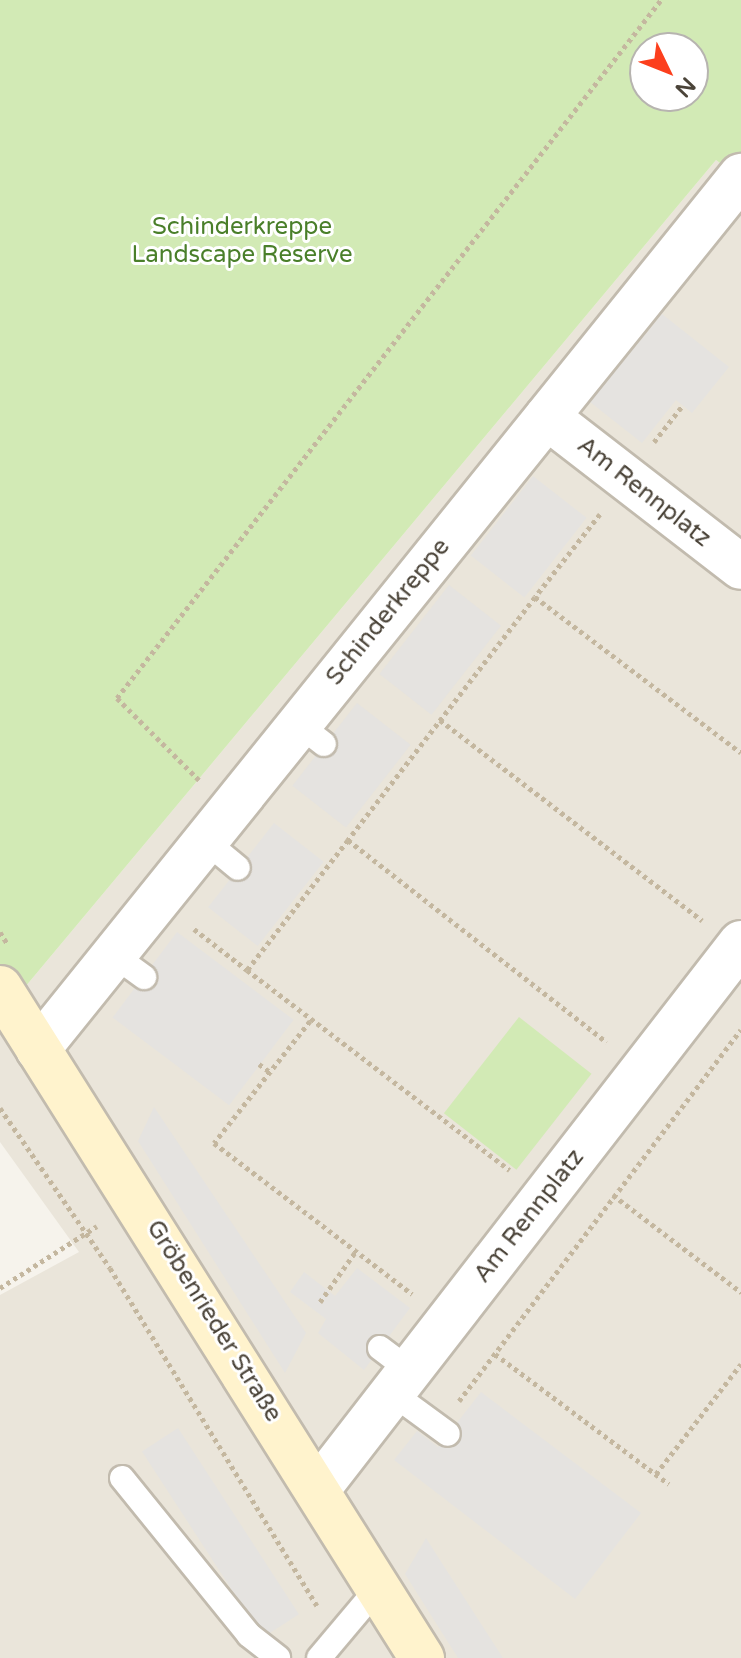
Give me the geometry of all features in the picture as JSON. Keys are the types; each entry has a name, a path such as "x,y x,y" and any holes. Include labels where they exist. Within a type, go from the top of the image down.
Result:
{"street":[{"name":"Schinderkreppe","path":"38,1049 127,965 155,898 215,824 310,734 491,508 547,417 616,350 741,176"},
{"name":"Am Rennplatz","path":"547,417 741,567"},
{"name":"Am Rennplatz","path":"317,1490 394,1371 447,1321 740,945"},
{"name":"Gröbenrieder Straße","path":"0,988 138,1198 422,1658"}],"lane":[{"path":"215,824 238,868"},
{"path":"394,1371 444,1430"},
{"path":"122,1478 249,1635 278,1658"},
{"path":"319,1658 378,1588"}],"path":[{"path":"215,824 117,698 661,0"},
{"path":"247,970 291,908 348,840 683,405"},
{"path":"554,560 561,564"},
{"path":"535,597 741,753"},
{"path":"466,671 474,677"},
{"path":"440,720 740,945"},
{"path":"379,787 385,791"},
{"path":"348,840 643,1070"},
{"path":"155,898 310,1021 558,1180 615,1196 741,1292"},
{"path":"310,1021 214,1143 447,1321"},
{"path":"444,1430 495,1354 741,1030"},
{"path":"259,1064 270,1072"},
{"path":"0,1108 87,1232 336,1637"},
{"path":"0,1288 138,1198"},
{"path":"320,1302 356,1251"},
{"path":"495,1354 669,1484"},
{"path":"656,1474 741,1364"}],"shaded area":[{"path":"716,160 741,179 741,1658 0,1658 0,1295 79,1252 0,1142 0,1017"},
{"path":"662,314 729,367 692,413 676,400 642,443 590,402"},
{"path":"533,476 587,518 524,597 471,556"},
{"path":"449,585 501,626 431,715 379,674"},
{"path":"357,703 411,745 346,828 292,786"},
{"path":"274,823 324,862 258,946 208,907"},
{"path":"177,932 294,1020 229,1105 113,1017"},
{"path":"154,1107 306,1333 285,1373 138,1141"},
{"path":"357,1268 410,1308 364,1370 318,1333 326,1319 290,1292 304,1272 335,1296"},
{"path":"481,1392 641,1513 575,1599 394,1460 417,1431 438,1447"},
{"path":"178,1428 299,1614 263,1638 142,1451"},
{"path":"426,1538 503,1658 458,1658 405,1574"}],"green space":[{"name":"Schinderkreppe Landscape Reserve","path":"0,0 741,0 741,179 716,160 0,1017"},
{"path":"519,1017 591,1074 516,1170 444,1113"}]}
